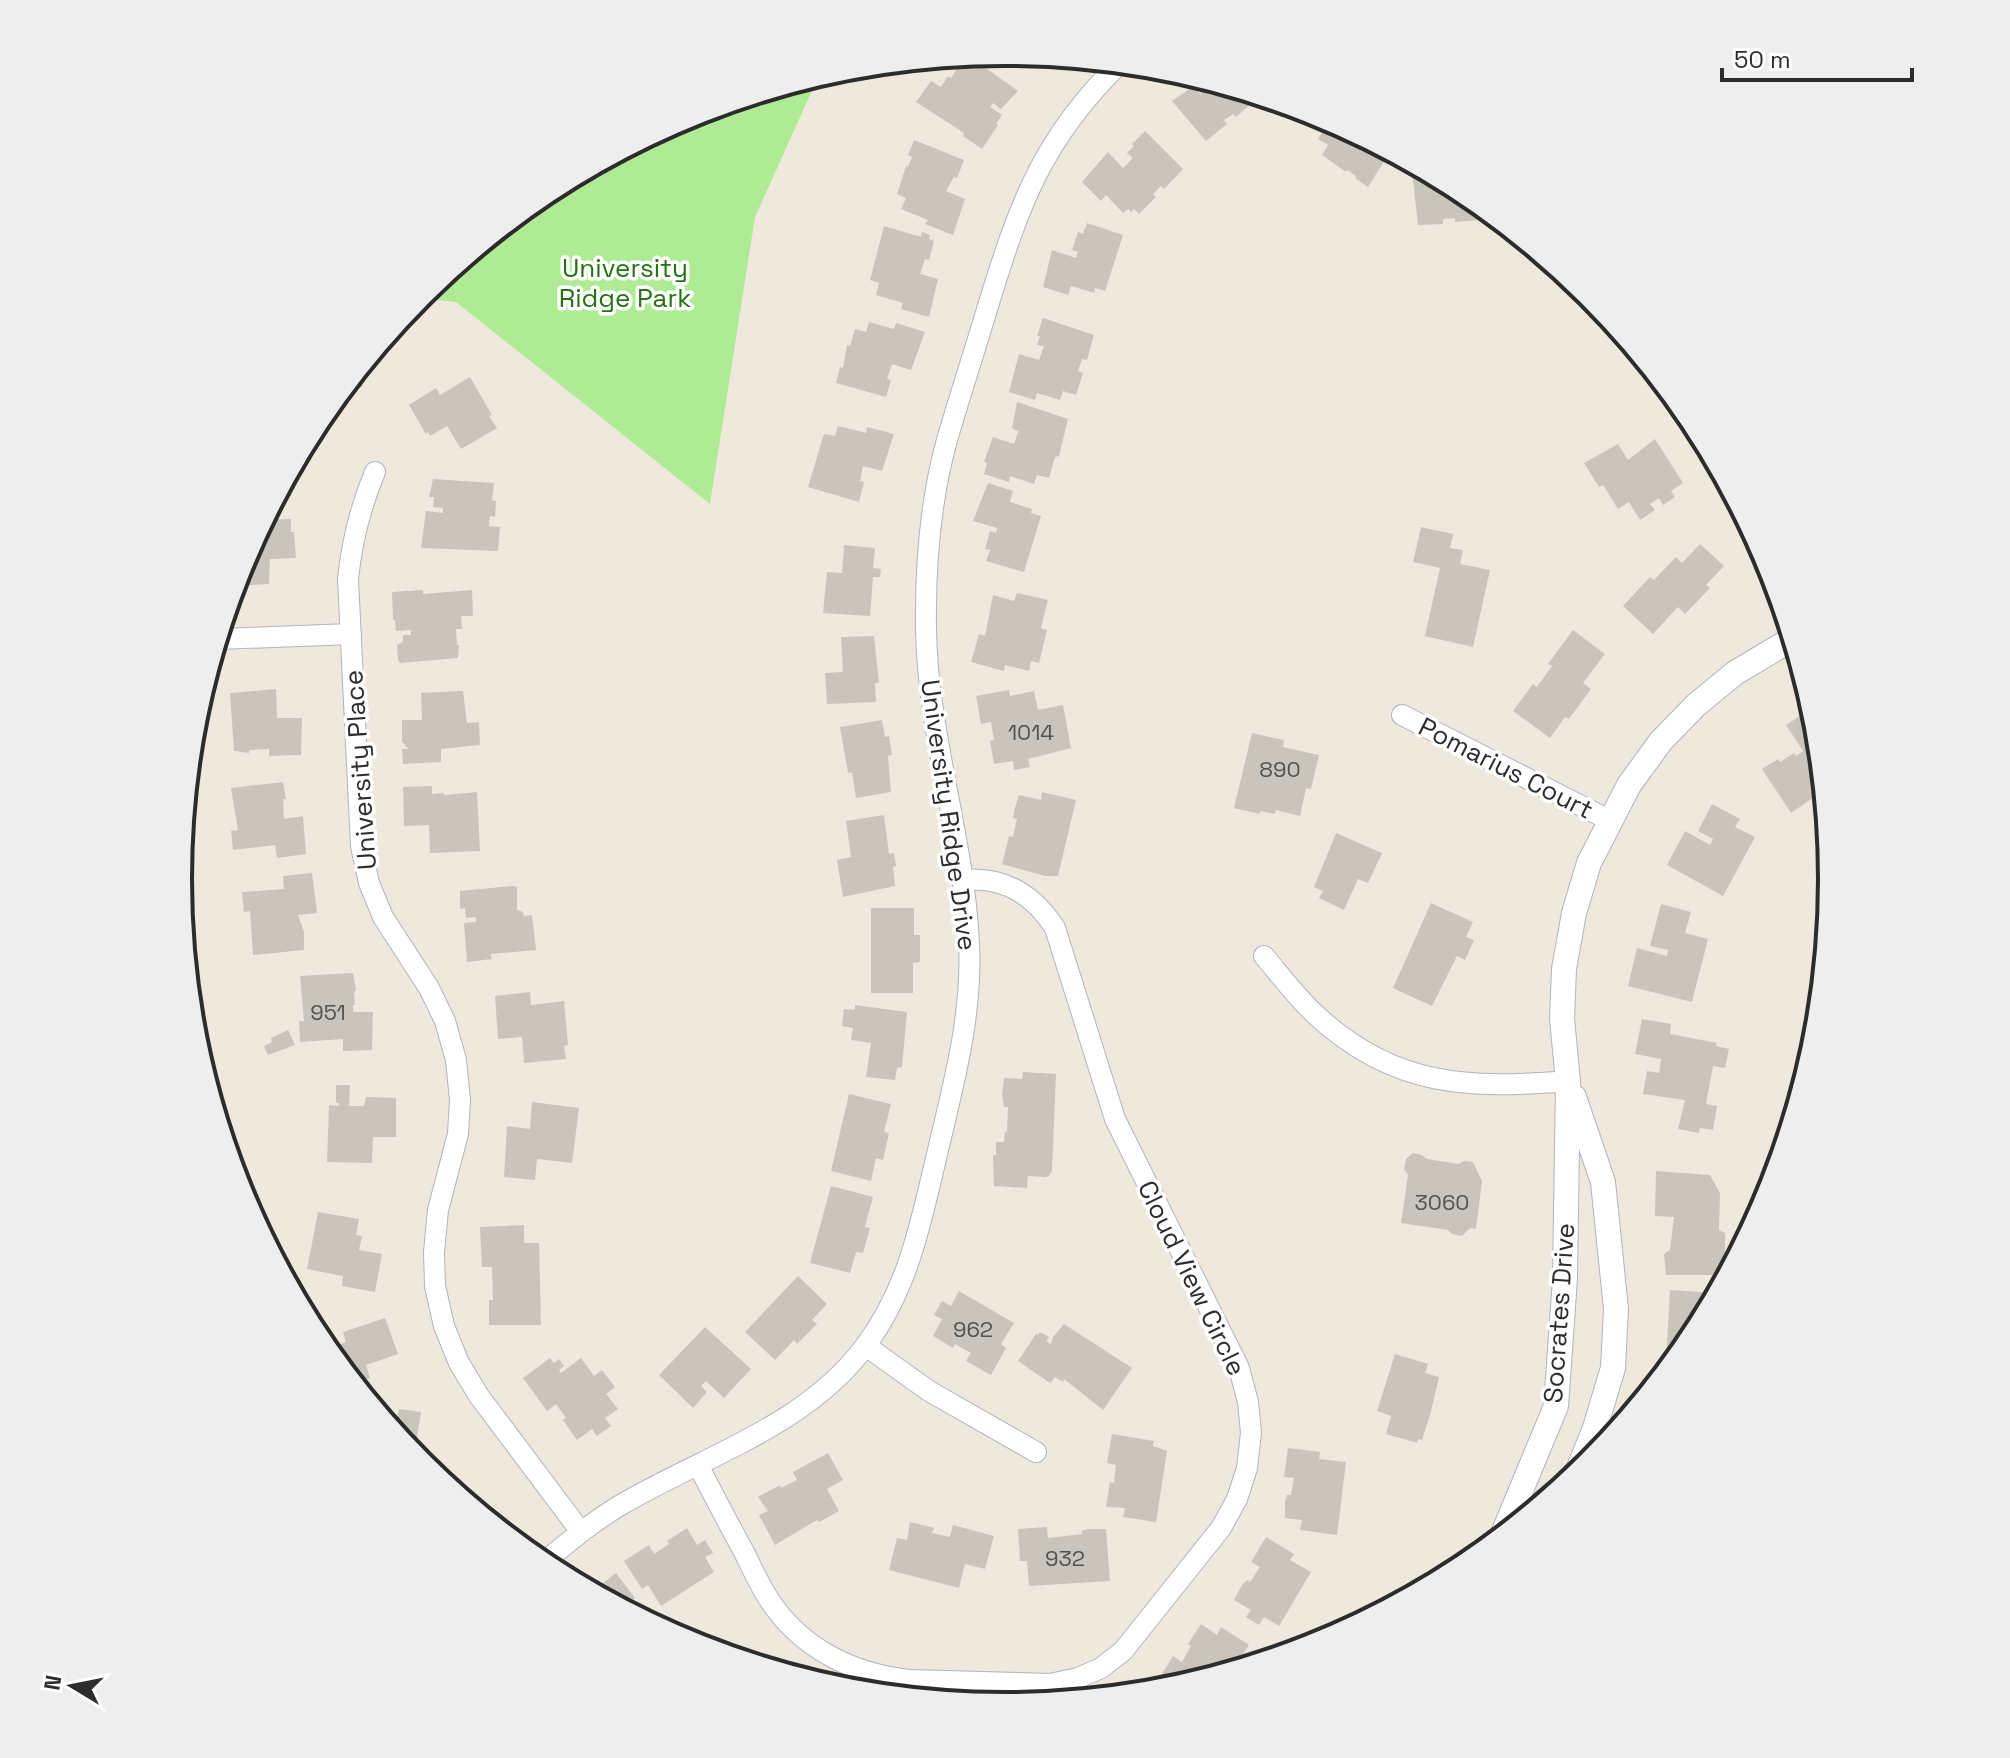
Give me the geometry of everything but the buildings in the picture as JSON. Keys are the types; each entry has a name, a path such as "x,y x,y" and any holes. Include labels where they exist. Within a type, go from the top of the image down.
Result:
{"street":[{"name":"University Ridge Drive","path":"553,1555 620,1505 791,1416 826,1389 866,1346 886,1316 905,1277 917,1239 962,1043 969,996 969,943 962,880 933,705 926,634 927,568 934,501 946,443 1014,221 1034,175 1062,128 1110,73"},
{"name":"University Place","path":"375,472 361,505 352,541 348,579 361,846 369,883 383,917 429,988 445,1021 456,1060 460,1100 458,1134 438,1210 435,1286 444,1326 459,1363 479,1396 581,1532"},
{"path":"229,639 351,634"},
{"name":"Socrates Drive","path":"1511,1515 1556,1406 1565,1279 1568,1081 1562,1019 1564,969 1574,913 1589,863 1629,785 1661,741 1696,705 1735,673 1783,644"},
{"name":"Pomarius Court","path":"1402,715 1609,820"},
{"name":"Cloud View Circle","path":"698,1465 769,1601 791,1627 817,1650 849,1667 887,1678 910,1680 1050,1684 1078,1678 1101,1668 1123,1651 1221,1528 1237,1499 1247,1468 1251,1433 1248,1402 1239,1368 1115,1119 1055,928 1043,909 1026,894 1004,883 962,880"},
{"path":"1264,956 1316,1015 1350,1042 1385,1062 1423,1076 1464,1085 1506,1086 1568,1081"},
{"name":"Socrates Drive","path":"1568,1081 1603,1182 1616,1309 1613,1368 1588,1445"},
{"path":"866,1346 929,1391 1036,1452"}],"green space":[{"name":"University Ridge Park","path":"812,90 755,217 710,504 456,302 435,300 510,234 599,175 694,128 744,109"}]}
